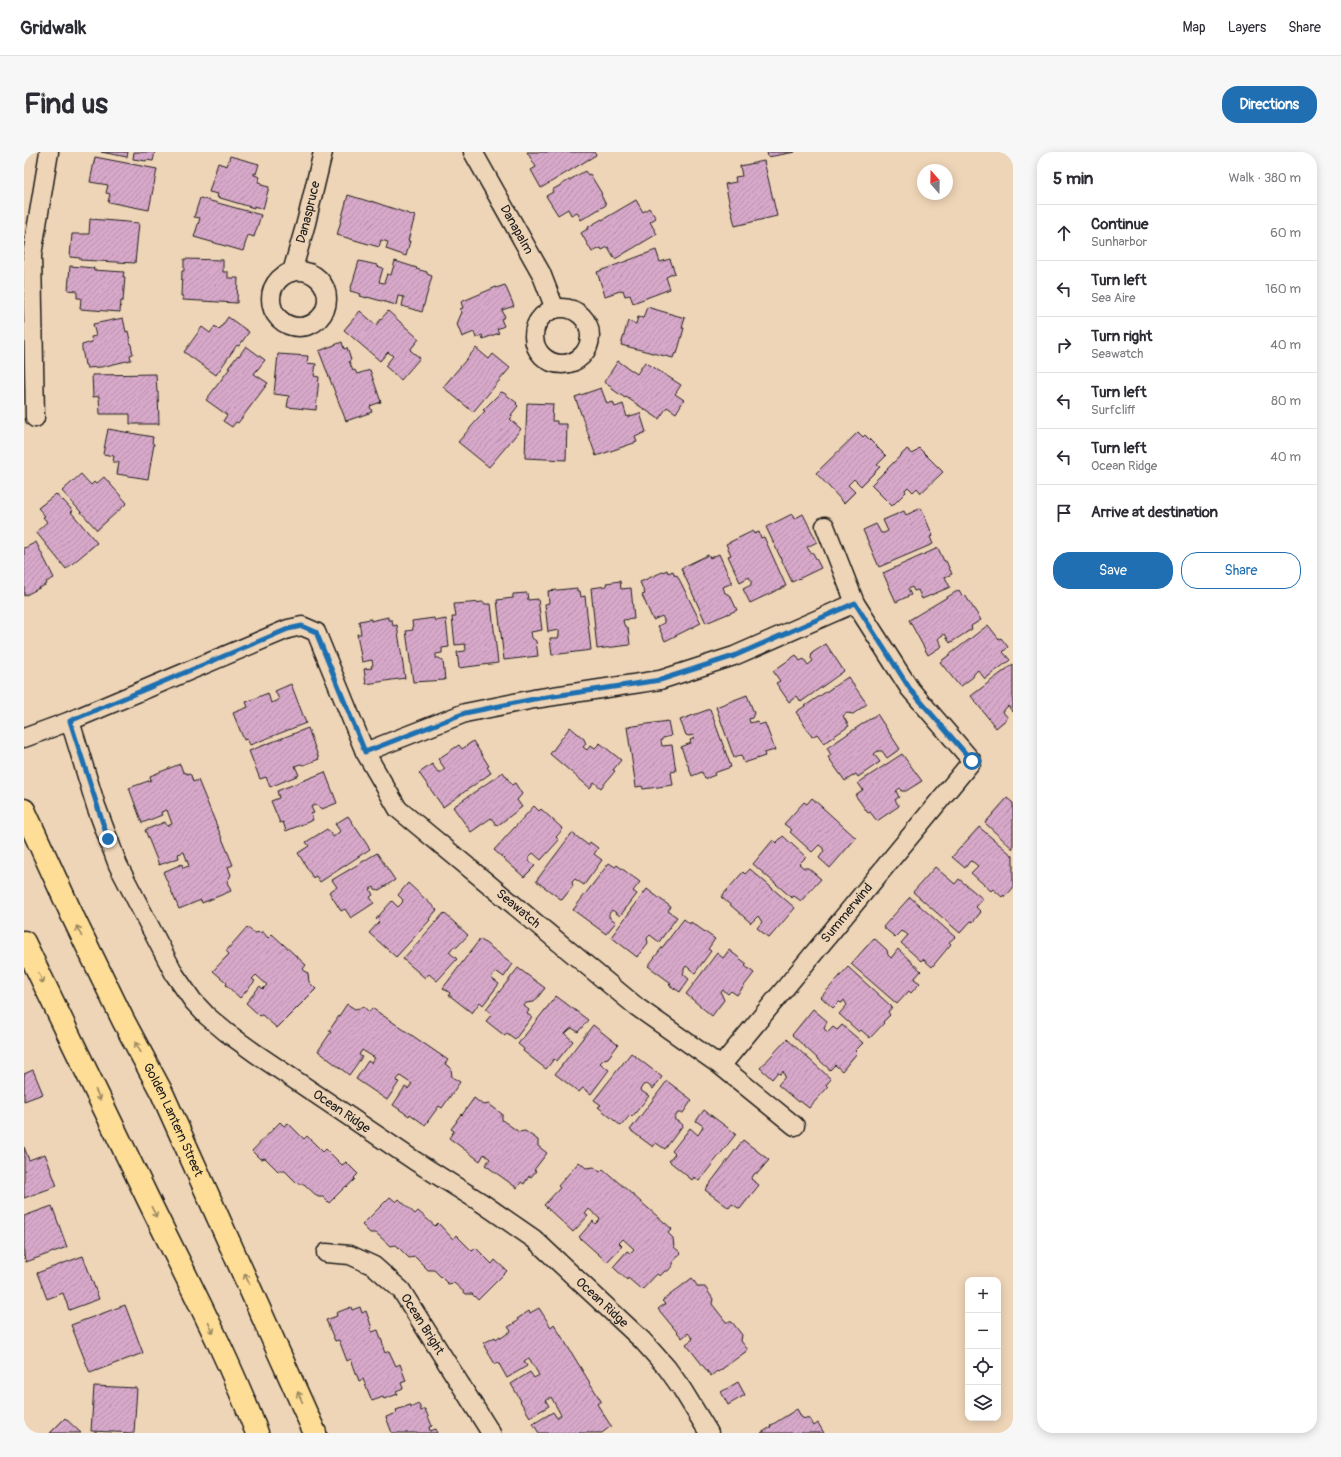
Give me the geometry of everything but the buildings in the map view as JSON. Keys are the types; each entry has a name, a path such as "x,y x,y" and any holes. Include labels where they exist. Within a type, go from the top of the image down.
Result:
{"main road":[{"name":"Golden Lantern Street","path":"24,810 73,917 123,1020 162,1093 315,1433"},
{"path":"24,942 187,1276 257,1433"}],"street":[{"path":"35,418 32,255 49,152"},
{"name":"Danaspruce","path":"292,272 306,223 323,152"},
{"name":"Danapalm","path":"473,152 541,273 555,309"},
{"path":"365,752 465,713 534,699 660,680 734,656 855,603 825,526"},
{"name":"Summerwind","path":"721,1066 972,761 910,689 855,603"},
{"name":"Seawatch","path":"70,721 288,629 302,626 316,632 365,752 398,809 637,1007 721,1066 795,1126"},
{"path":"24,738 70,721"},
{"name":"Ocean Ridge","path":"70,721 88,775 96,806 118,865 175,975 193,1001 207,1016 226,1032 293,1079 415,1161 482,1203 534,1239 642,1340 667,1368 682,1389 701,1430"},
{"name":"Ocean Bright","path":"326,1252 350,1255 374,1266 401,1290 491,1433"}],"route":[{"path":"108,839 96,806 88,775 70,721 288,629 302,626 316,632 365,752 465,713 534,699 660,680 734,656 855,603 910,689 972,761"}]}
